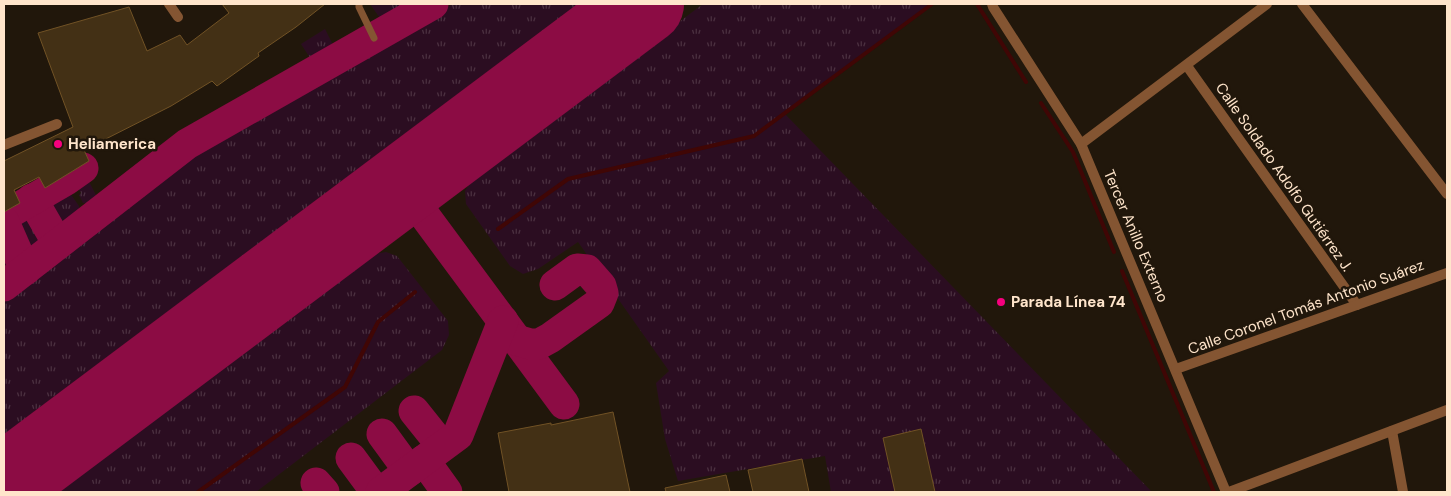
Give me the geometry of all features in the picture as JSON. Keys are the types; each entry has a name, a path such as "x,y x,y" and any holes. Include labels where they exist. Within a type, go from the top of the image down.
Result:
{"street":[{"path":"169,4 178,17"},
{"name":"Tercer Anillo Externo","path":"992,4 1081,144 1228,492"},
{"path":"1081,144 1267,4"},
{"path":"1302,4 1447,194"},
{"name":"Calle Soldado Adolfo Gutiérrez J.","path":"1186,66 1357,305"},
{"path":"4,145 57,124"},
{"name":"Calle Coronel Tomás Antonio Suárez","path":"1176,369 1447,273"},
{"path":"1228,492 1447,410"},
{"path":"1392,431 1403,492"}],"lane":[{"path":"359,4 374,38"}],"green space":[{"path":"370,4 412,4 382,21"},
{"path":"453,4 582,4 4,448 4,298 209,143"},
{"path":"703,4 932,4 785,114 1152,492 831,492 825,456 678,481 665,439 656,383 669,371 578,242 538,269 523,274 510,266 466,204 465,191 475,175"},
{"path":"325,29 336,51 314,64 301,44"},
{"path":"83,170 97,197 90,203 83,203 79,195 81,193 72,178"},
{"path":"65,186 79,206 81,214 57,231 41,200"},
{"path":"32,206 49,239 27,254 13,222 20,213"},
{"path":"4,238 14,263 4,270"},
{"path":"386,252 397,256 448,321 449,335 442,350 256,492 52,492 369,255"}],"building":[{"path":"222,4 325,4 258,53 259,56 217,86 212,81 171,106 84,150 89,161 45,188 39,177 14,190 20,203 4,212 4,161 73,127 38,33 129,7 147,51 180,35 187,45 229,13"},
{"path":"613,412 630,492 509,492 498,433 551,423 551,425"},
{"path":"921,429 935,492 895,492 883,438"},
{"path":"802,459 809,492 753,492 748,470"},
{"path":"726,475 730,492 666,492 665,488"}],"waterway":[{"path":"498,229 568,179 754,136 932,4"},
{"path":"977,4 1026,82"},
{"path":"1041,103 1073,152 1114,252"},
{"path":"1122,271 1214,492"},
{"path":"198,492 345,387 378,322 415,292"}],"taxiway":[{"path":"4,286 187,144 433,4"},
{"path":"4,216 83,168"},
{"path":"402,185 564,404"},
{"path":"32,199 58,244"},
{"path":"4,222 25,270"},
{"path":"516,340 530,344 539,344 599,303 603,293 601,286 587,270 577,269 555,285"},
{"path":"381,492 458,435 503,321"},
{"path":"414,411 442,446"},
{"path":"382,434 409,471"},
{"path":"351,458 376,492"},
{"path":"424,460 447,492"},
{"path":"316,483 324,492"}],"runway":[{"path":"4,484 644,4"}],"place":[{"name":"Heliamerica","path":"58,144"},
{"name":"Parada Línea 74","path":"1001,302"}]}
